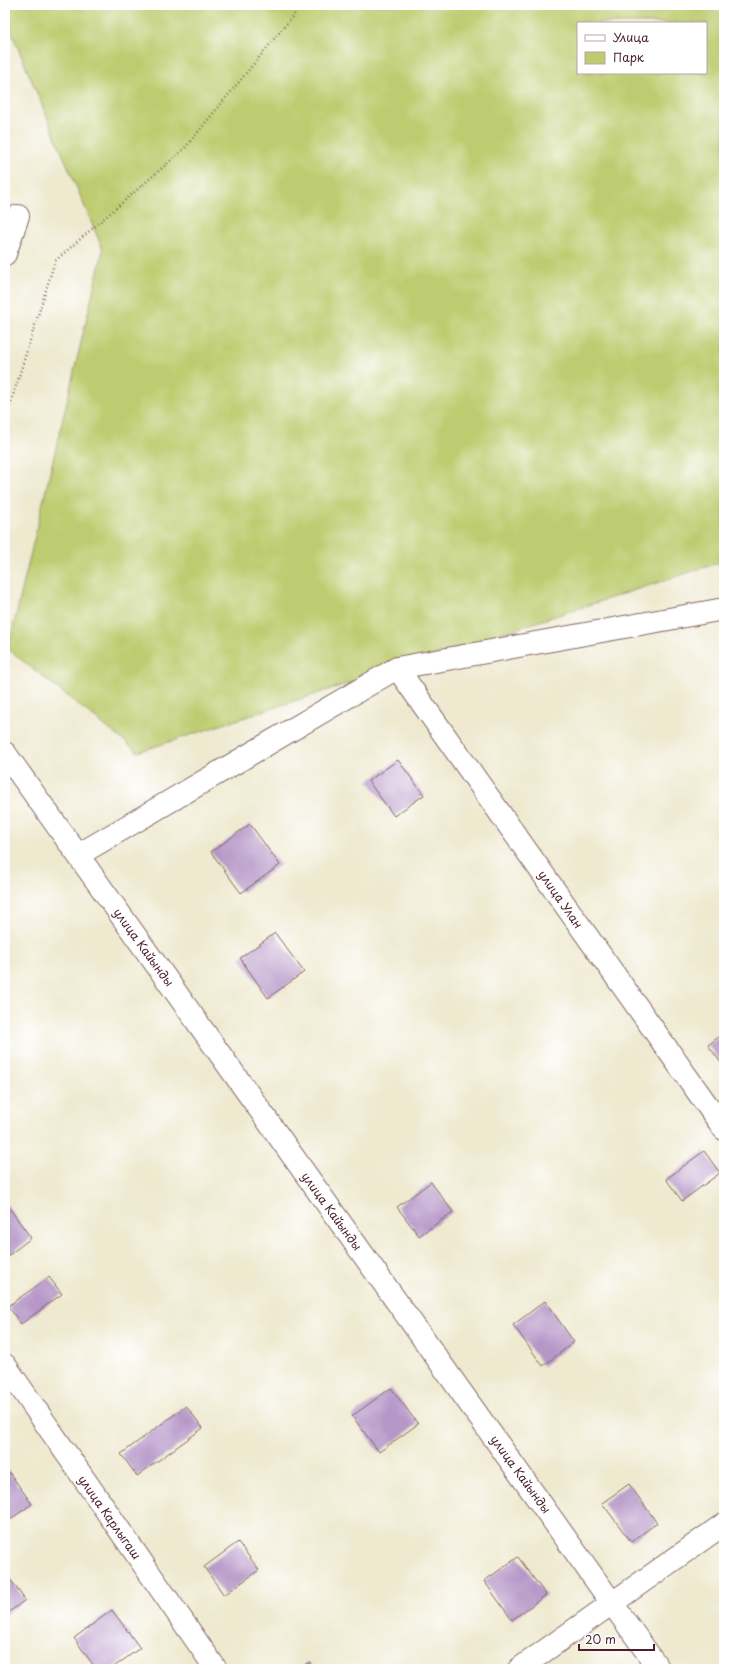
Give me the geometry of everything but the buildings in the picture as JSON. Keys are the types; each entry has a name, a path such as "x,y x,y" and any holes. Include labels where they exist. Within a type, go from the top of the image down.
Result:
{"street":[{"path":"5,254 18,216"},
{"path":"78,855 397,668 724,609"},
{"name":"улица Улан","path":"397,668 724,1129"},
{"name":"улица Кайынды","path":"5,754 659,1669"},
{"name":"улица Карлыгаш","path":"5,1365 216,1669"},
{"path":"520,1669 724,1524"}],"path":[{"path":"5,421 55,262 184,149 302,5"}],"green space":[{"path":"5,5 724,5 724,561 138,752 8,649 103,250 5,17"}]}
